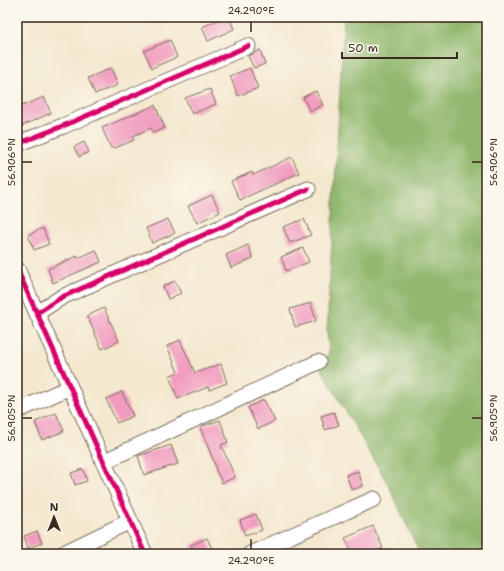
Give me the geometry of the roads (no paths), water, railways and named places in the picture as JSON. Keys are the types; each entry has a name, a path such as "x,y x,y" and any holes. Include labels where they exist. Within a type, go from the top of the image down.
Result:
{"street":[{"path":"17,144 63,126 248,46"},
{"path":"37,313 62,297 308,189"},
{"path":"17,268 145,554"},
{"path":"103,462 318,362"},
{"path":"17,411 70,387"},
{"path":"250,554 374,499"},
{"path":"62,554 130,521"}]}
